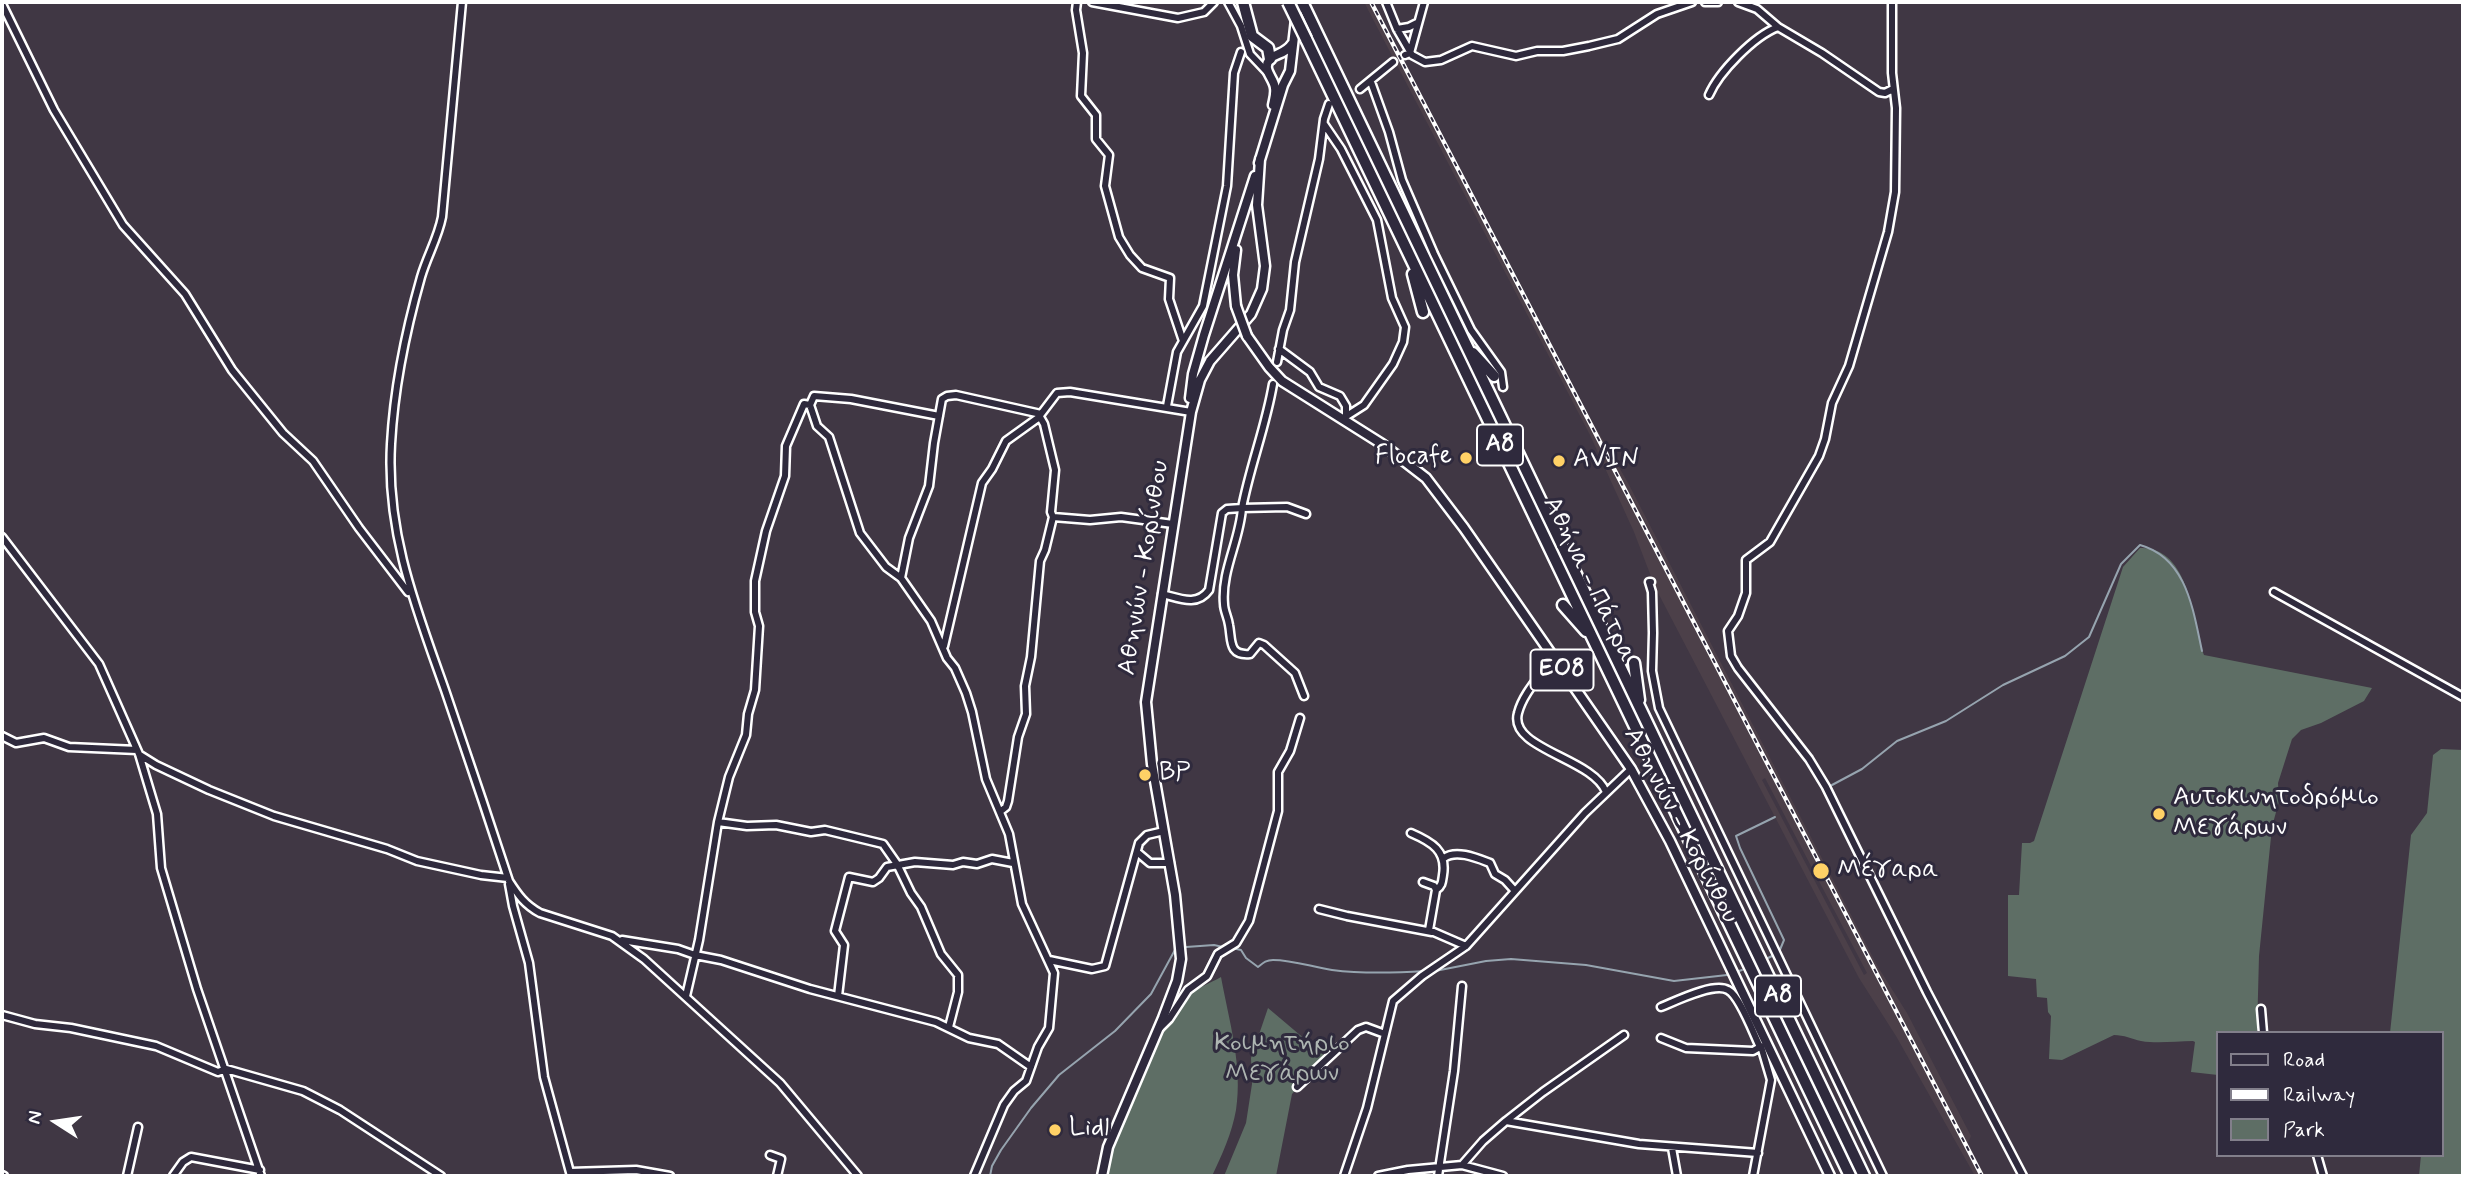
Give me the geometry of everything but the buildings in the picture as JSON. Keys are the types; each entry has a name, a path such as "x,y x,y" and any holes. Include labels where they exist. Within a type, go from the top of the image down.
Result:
{"highway":[{"path":"1243,2 1250,32 1268,48 1272,58"},
{"name":"Αθήνα - Πάτρα","path":"1288,2 1850,1176"},
{"name":"Αθήνα - Πάτρα","path":"1300,2 1864,1176"},
{"path":"1407,250 1423,312"},
{"path":"1466,345 1494,376"},
{"path":"1563,605 1593,640"},
{"path":"1633,663 1641,710"}],"main road":[{"name":"Αθηνών - Κορίνθου","path":"1191,412 1191,386 1198,356 1270,126 1290,71 1300,2"},
{"path":"1272,58 1287,51 1293,42"},
{"path":"1272,58 1285,57 1290,63"},
{"name":"Αθηνών - Κορίνθου","path":"1270,126 1276,91 1269,75 1272,58"},
{"path":"1269,75 1279,80 1286,77"},
{"name":"Αθηνών - Κορίνθου","path":"1102,1176 1110,1140 1158,1030 1177,981 1181,959 1180,926 1152,764 1146,702 1191,412 1200,380 1210,361 1251,314 1262,289 1265,266 1257,205 1260,159"},
{"name":"Αθηνών - Κορίνθου","path":"1246,207 1234,264 1233,285 1236,306 1247,336 1269,368 1296,392 1344,417 1406,460 1426,478 1464,528 1631,769 1670,841 1737,980 1764,1045 1830,1176"}],"street":[{"path":"462,2 442,217 434,245 425,263 412,313 391,443 390,480 400,556 508,880 530,971 544,1077 570,1174 636,1170 670,1176"},
{"path":"1077,2 1083,53 1081,96 1096,115 1096,139 1109,155 1105,186 1116,230 1130,255 1142,268 1170,278 1170,303 1183,341"},
{"path":"1092,2 1178,18 1204,12 1214,2"},
{"path":"1228,2 1241,26 1250,54 1269,75"},
{"path":"1385,2 1408,54 1425,62 1441,60 1472,46 1516,56 1537,51 1563,51 1618,39 1657,14 1692,2"},
{"path":"1408,54 1424,2"},
{"path":"1705,2 1718,2"},
{"path":"1738,2 1757,9 1778,27 1879,92 1885,93 1893,89"},
{"path":"1892,2 1893,89 1896,108 1894,204 1885,244 1849,366 1832,403 1819,456 1770,542 1746,560 1746,593 1727,636 1734,662 1809,759 1826,787 1933,1004 2023,1176"},
{"path":"2,4 54,110 123,225 186,294 232,370 283,433 318,467 359,528 413,599"},
{"path":"1397,29 1417,23"},
{"path":"1709,95 1728,68 1762,36 1778,27"},
{"path":"1167,406 1175,359 1203,306 1229,169 1234,73 1241,52"},
{"path":"1255,61 1262,63 1272,58"},
{"path":"1360,89 1392,62"},
{"path":"1371,82 1390,132 1402,180 1434,254 1471,330 1502,372 1503,387"},
{"path":"1277,362 1290,310 1295,262 1329,104"},
{"path":"1324,124 1341,149 1377,220 1392,298 1405,327 1403,342 1393,364 1364,405 1344,417"},
{"path":"1279,349 1310,372 1319,387 1340,396 1346,405 1344,417"},
{"path":"1273,384 1265,423 1249,473 1224,592 1224,607 1234,651 1250,654 1259,643 1268,648 1295,673 1304,695"},
{"path":"944,648 982,483 1006,441 1040,415 1053,396 1062,391 1191,412"},
{"path":"901,578 909,538 929,486 942,399 951,395 1040,415"},
{"path":"939,416 832,397 814,396 810,405 817,426 829,437 860,533 886,567 901,578 933,625 968,697 986,779 1009,834 1022,904 1049,960 1055,980 1051,1019 1027,1081 1006,1101 974,1176"},
{"path":"687,996 718,822 729,777 746,736 747,714 755,690 759,626 754,593 766,531 785,476 786,446 804,404 810,405"},
{"path":"1001,811 1008,801 1018,737 1027,714 1025,692 1040,561 1053,517 1051,512 1055,470 1040,415"},
{"path":"1162,594 1192,600 1206,594 1210,586 1222,513 1227,509 1287,508 1306,514"},
{"path":"1053,517 1075,520 1121,517 1173,524"},
{"path":"2,537 99,664 138,752 156,808 161,868 197,989 261,1173"},
{"path":"1651,582 1652,671 1659,708 1882,1176"},
{"path":"2274,592 2463,697"},
{"path":"1553,657 1519,708 1518,725 1533,743 1596,776 1606,792"},
{"path":"1158,1030 1169,1019 1188,990 1207,976 1218,954 1236,943 1243,934 1258,892 1278,811 1278,772 1290,751 1300,718"},
{"path":"2,736 16,743 44,738 69,747 138,752 156,765 209,790 274,816 387,849 417,861 508,880 524,903 534,910 619,940 678,949 721,960 766,976 950,1027 969,1038 998,1044 1031,1067"},
{"path":"1345,1176 1367,1108 1393,1001 1422,976 1466,946 1606,792 1631,769"},
{"path":"718,822 747,827 776,825 811,832 825,830 883,844 927,918 941,954 958,975 958,992 950,1027"},
{"path":"1049,960 1097,970 1105,966 1124,892 1142,838 1164,831"},
{"path":"1411,833 1423,838 1444,858"},
{"path":"1137,852 1150,863 1170,863"},
{"path":"1444,858 1449,855 1462,855 1490,863 1495,874 1506,880 1515,891"},
{"path":"1432,932 1429,926 1436,890 1442,883 1444,858"},
{"path":"838,996 844,945 835,931 848,878 876,881 887,867 915,862 953,865 963,862 977,864 992,859 1013,863"},
{"path":"1423,881 1434,886 1436,890"},
{"path":"1319,909 1432,932 1466,946"},
{"path":"619,940 645,958 780,1083 858,1176"},
{"path":"1438,1176 1454,1071 1462,986"},
{"path":"1661,1007 1712,988 1726,989 1734,995 1764,1045 1771,1076 1753,1176"},
{"path":"2261,1009 2263,1031"},
{"path":"2,1014 35,1024 71,1028 156,1046 218,1072 226,1069 303,1091 340,1110 441,1176"},
{"path":"1297,1087 1358,1030 1366,1027 1385,1034"},
{"path":"1462,1164 1506,1121 1625,1035"},
{"path":"1661,1038 1686,1048 1753,1051 1764,1045"},
{"path":"1506,1121 1603,1139 1672,1148 1758,1153"},
{"path":"127,1176 138,1127"},
{"path":"1672,1148 1677,1176"},
{"path":"770,1155 781,1159 777,1176"},
{"path":"173,1176 183,1162 191,1157 261,1173"},
{"path":"2318,1157 2323,1176"},
{"path":"1378,1176 1462,1164 1503,1176"}],"shaded area":[{"path":"1364,2 1373,2 1579,399 1627,481 1878,967 1907,1013 1971,1136 1968,1143 1985,1176 1975,1176 1896,1036 1859,978 1655,587 1634,532 1590,435","holes":["1765,778 1867,973 1864,975 1762,780"]}],"green space":[{"path":"1294,2 1297,2 1859,1176 1856,1176"},
{"name":"Αυτοκινητοδρόμιο Μεγάρων","path":"2140,548 2156,551 2169,559 2186,588 2204,655 2372,688 2364,701 2301,730 2292,739 2278,783 2279,801 2272,827 2259,956 2257,1031 2216,1031 2216,1075 2191,1072 2193,1041 2147,1042 2114,1035 2062,1060 2049,1059 2051,1016 2047,998 2037,997 2036,979 2008,976 2008,895 2019,895 2022,843 2034,841 2123,567"},
{"path":"2441,749 2463,750 2463,1176 2419,1176 2421,1157 2444,1157 2444,1031 2390,1031 2411,835 2427,813 2433,755"},
{"path":"1221,977 1234,1044 1238,1093 1232,1127 1212,1176 1107,1176 1127,1111 1166,1028 1188,995"},
{"name":"Κοιμητήριο Μεγάρων","path":"1268,1008 1326,1057 1292,1094 1276,1176 1224,1176 1246,1123 1252,1084 1251,1058"}],"waterway":[{"path":"1832,785 1862,769 1897,741 1946,721 2003,685 2065,656 2089,637 2121,564 2140,545 2156,552 2178,573 2191,603 2202,651"},
{"path":"1775,817 1736,836 1784,940 1779,952"},
{"path":"1186,947 1223,947"},
{"path":"990,1176 1001,1150 1031,1108 1059,1075 1115,1031 1151,994 1176,948"},
{"path":"1232,948 1241,950 1246,958 1258,967 1273,960 1355,972 1425,971"},
{"path":"1768,958 1774,955"},
{"path":"1435,971 1511,959 1586,965 1674,981 1727,975"}],"tunnel":[{"path":"1393,62 1405,55"},
{"path":"1333,102 1360,89"}],"railway":[{"path":"1371,2 1982,1176"}],"place":[{"name":"Flocafe","path":"1466,458"},
{"name":"AVIN","path":"1559,461"},
{"name":"BP","path":"1145,775"},
{"name":"Αυτοκινητοδρόμιο Μεγάρων","path":"2159,814"},
{"name":"Μέγαρα","path":"1821,871"},
{"name":"Lidl","path":"1055,1130"}]}
